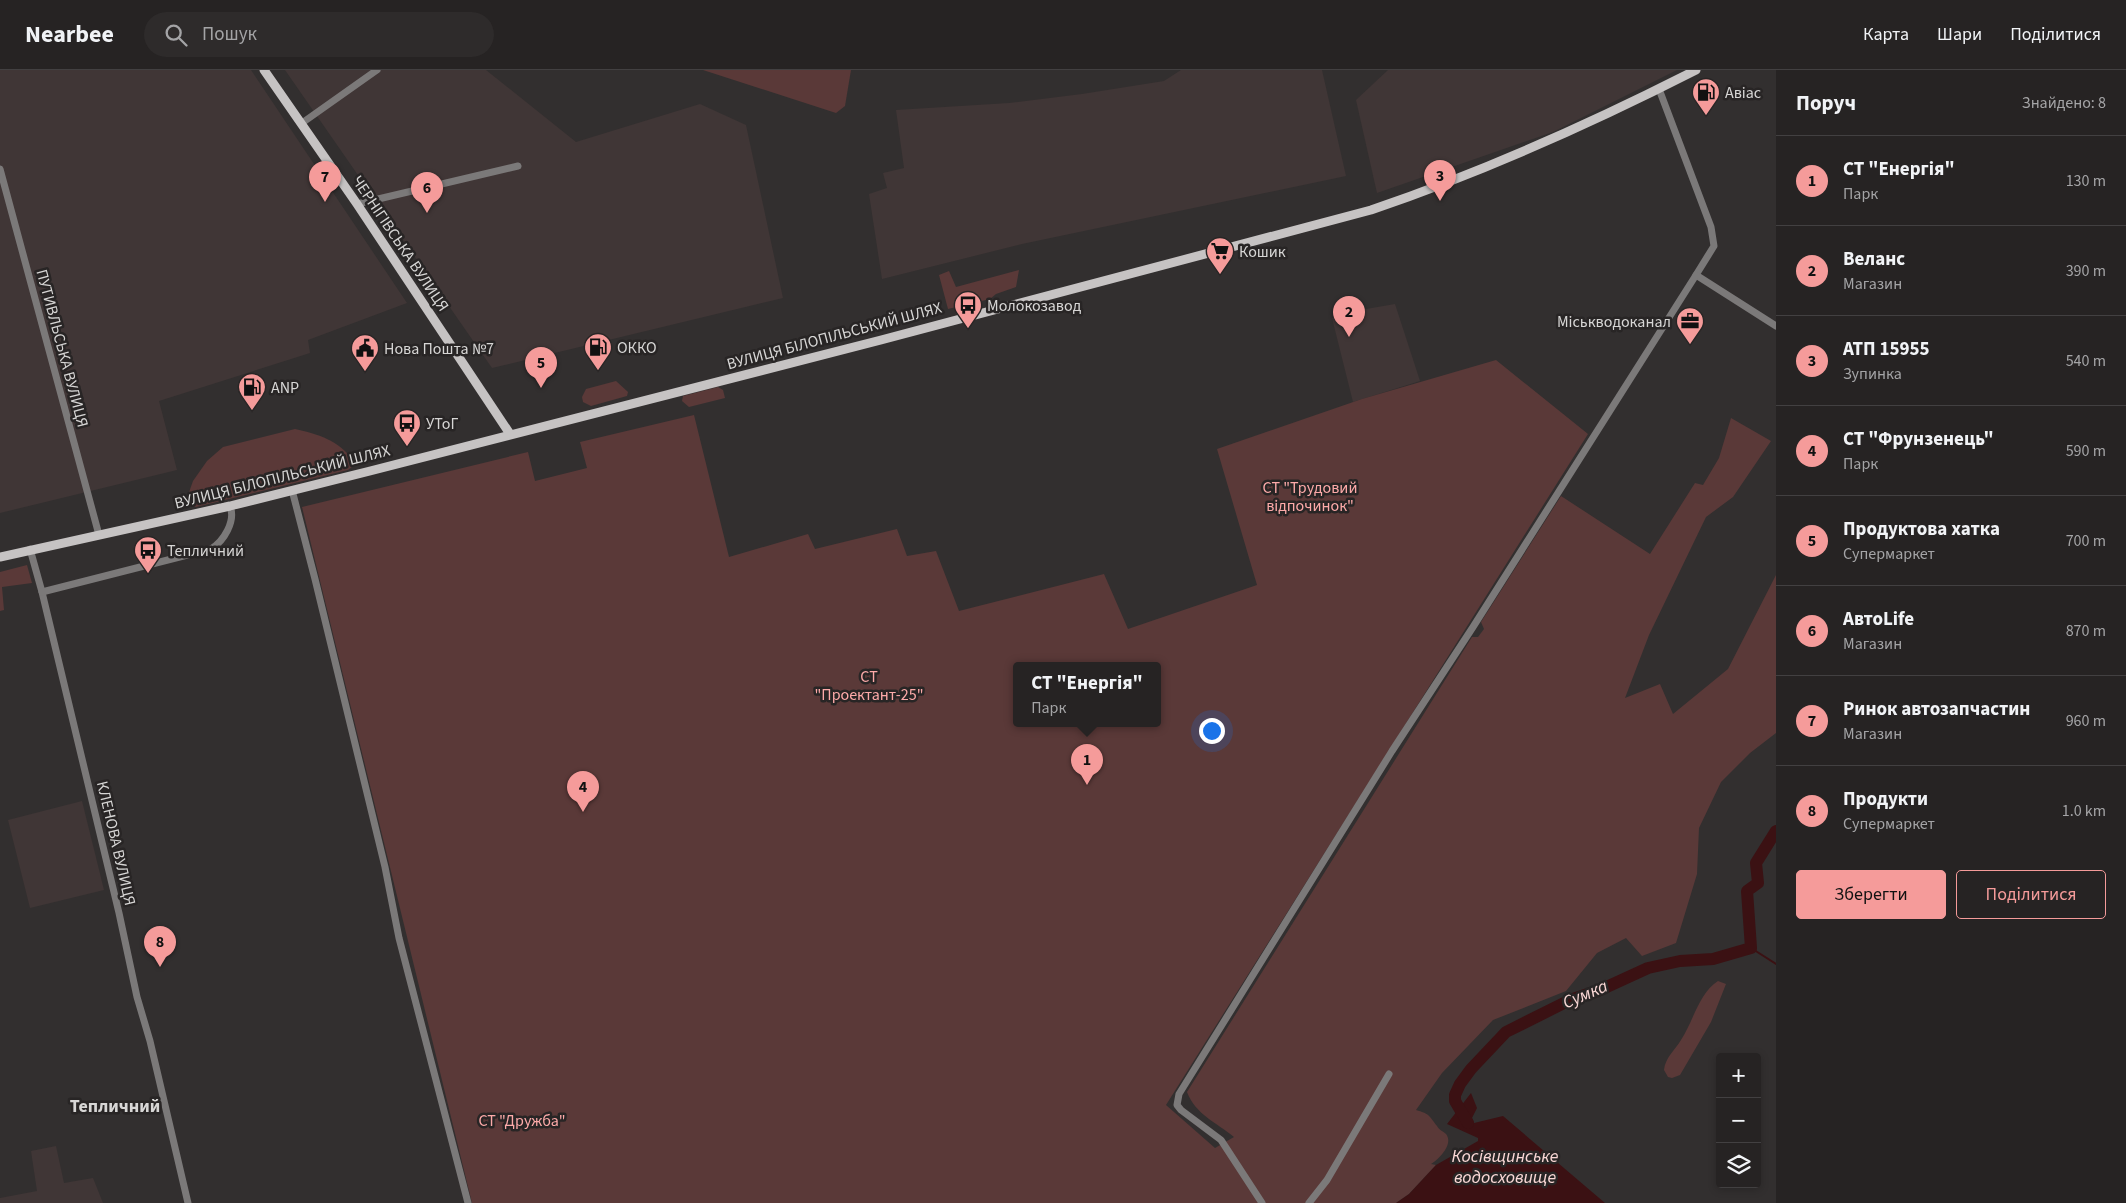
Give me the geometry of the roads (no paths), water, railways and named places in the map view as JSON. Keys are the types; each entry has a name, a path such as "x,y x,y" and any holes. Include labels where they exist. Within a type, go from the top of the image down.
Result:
{"main road":[{"name":"ЧЕРНІГІВСЬКА ВУЛИЦЯ","path":"264,70 357,204 510,434"},
{"name":"ВУЛИЦЯ БІЛОПІЛЬСЬКИЙ ШЛЯХ","path":"0,557 230,506 881,340 1371,210 1436,188 1563,136 1696,70"}],"street":[{"path":"302,123 377,70"},
{"path":"1262,1203 1221,1140 1177,1105 1179,1094 1397,743 1474,627 1714,246 1711,226 1659,89"},
{"path":"357,204 518,166"},
{"name":"ПУТИВЛЬСЬКА ВУЛИЦЯ","path":"0,169 99,535"},
{"path":"1696,274 1776,326"},
{"path":"292,490 316,579 381,848 400,938 468,1203"},
{"path":"42,592 211,549 219,544 231,522 230,506"},
{"name":"КЛЕНОВА ВУЛИЦЯ","path":"30,549 42,592 119,913 137,997 154,1056 188,1203"},
{"path":"1309,1203 1327,1180 1389,1074"}],"water":[{"name":"Косівщинське водосховище","path":"1471,1093 1477,1108 1472,1118 1474,1123 1503,1116 1605,1203 1396,1203 1409,1194 1436,1165 1478,1141 1478,1138 1447,1124"}],"waterway":[{"name":"Сумка","path":"1468,1123 1455,1101 1455,1095 1460,1084 1471,1069 1506,1032 1570,1000 1600,990 1648,968 1680,961 1713,959 1751,948 1747,891 1758,883 1756,863 1776,831"},
{"path":"1751,948 1776,964"}],"place":[{"name":"Авіас","path":"1706,116"},
{"name":"АТП 15955","path":"1440,201"},
{"name":"Ринок автозапчастин","path":"325,202"},
{"name":"АвтоLife","path":"427,213"},
{"name":"Кошик","path":"1220,275"},
{"name":"Молокозавод","path":"968,329"},
{"name":"Веланс","path":"1349,337"},
{"name":"Міськводоканал","path":"1690,345"},
{"name":"ОККО","path":"598,371"},
{"name":"Нова Пошта №7","path":"365,372"},
{"name":"Продуктова хатка","path":"541,388"},
{"name":"ANP","path":"252,411"},
{"name":"УТоГ","path":"407,447"},
{"name":"Тепличний","path":"148,574"},
{"name":"СТ \"Енергія\"","path":"1087,785"},
{"name":"СТ \"Фрунзенець\"","path":"583,812"},
{"name":"Продукти","path":"160,967"}],"district":[{"name":"Тепличний","path":"115,1106"}],"park label":[{"name":"СТ \"Трудовий відпочинок\"","path":"1310,496"},
{"name":"СТ \"Проектант-25\"","path":"869,685"},
{"name":"СТ \"Дружба\"","path":"522,1120"}]}
